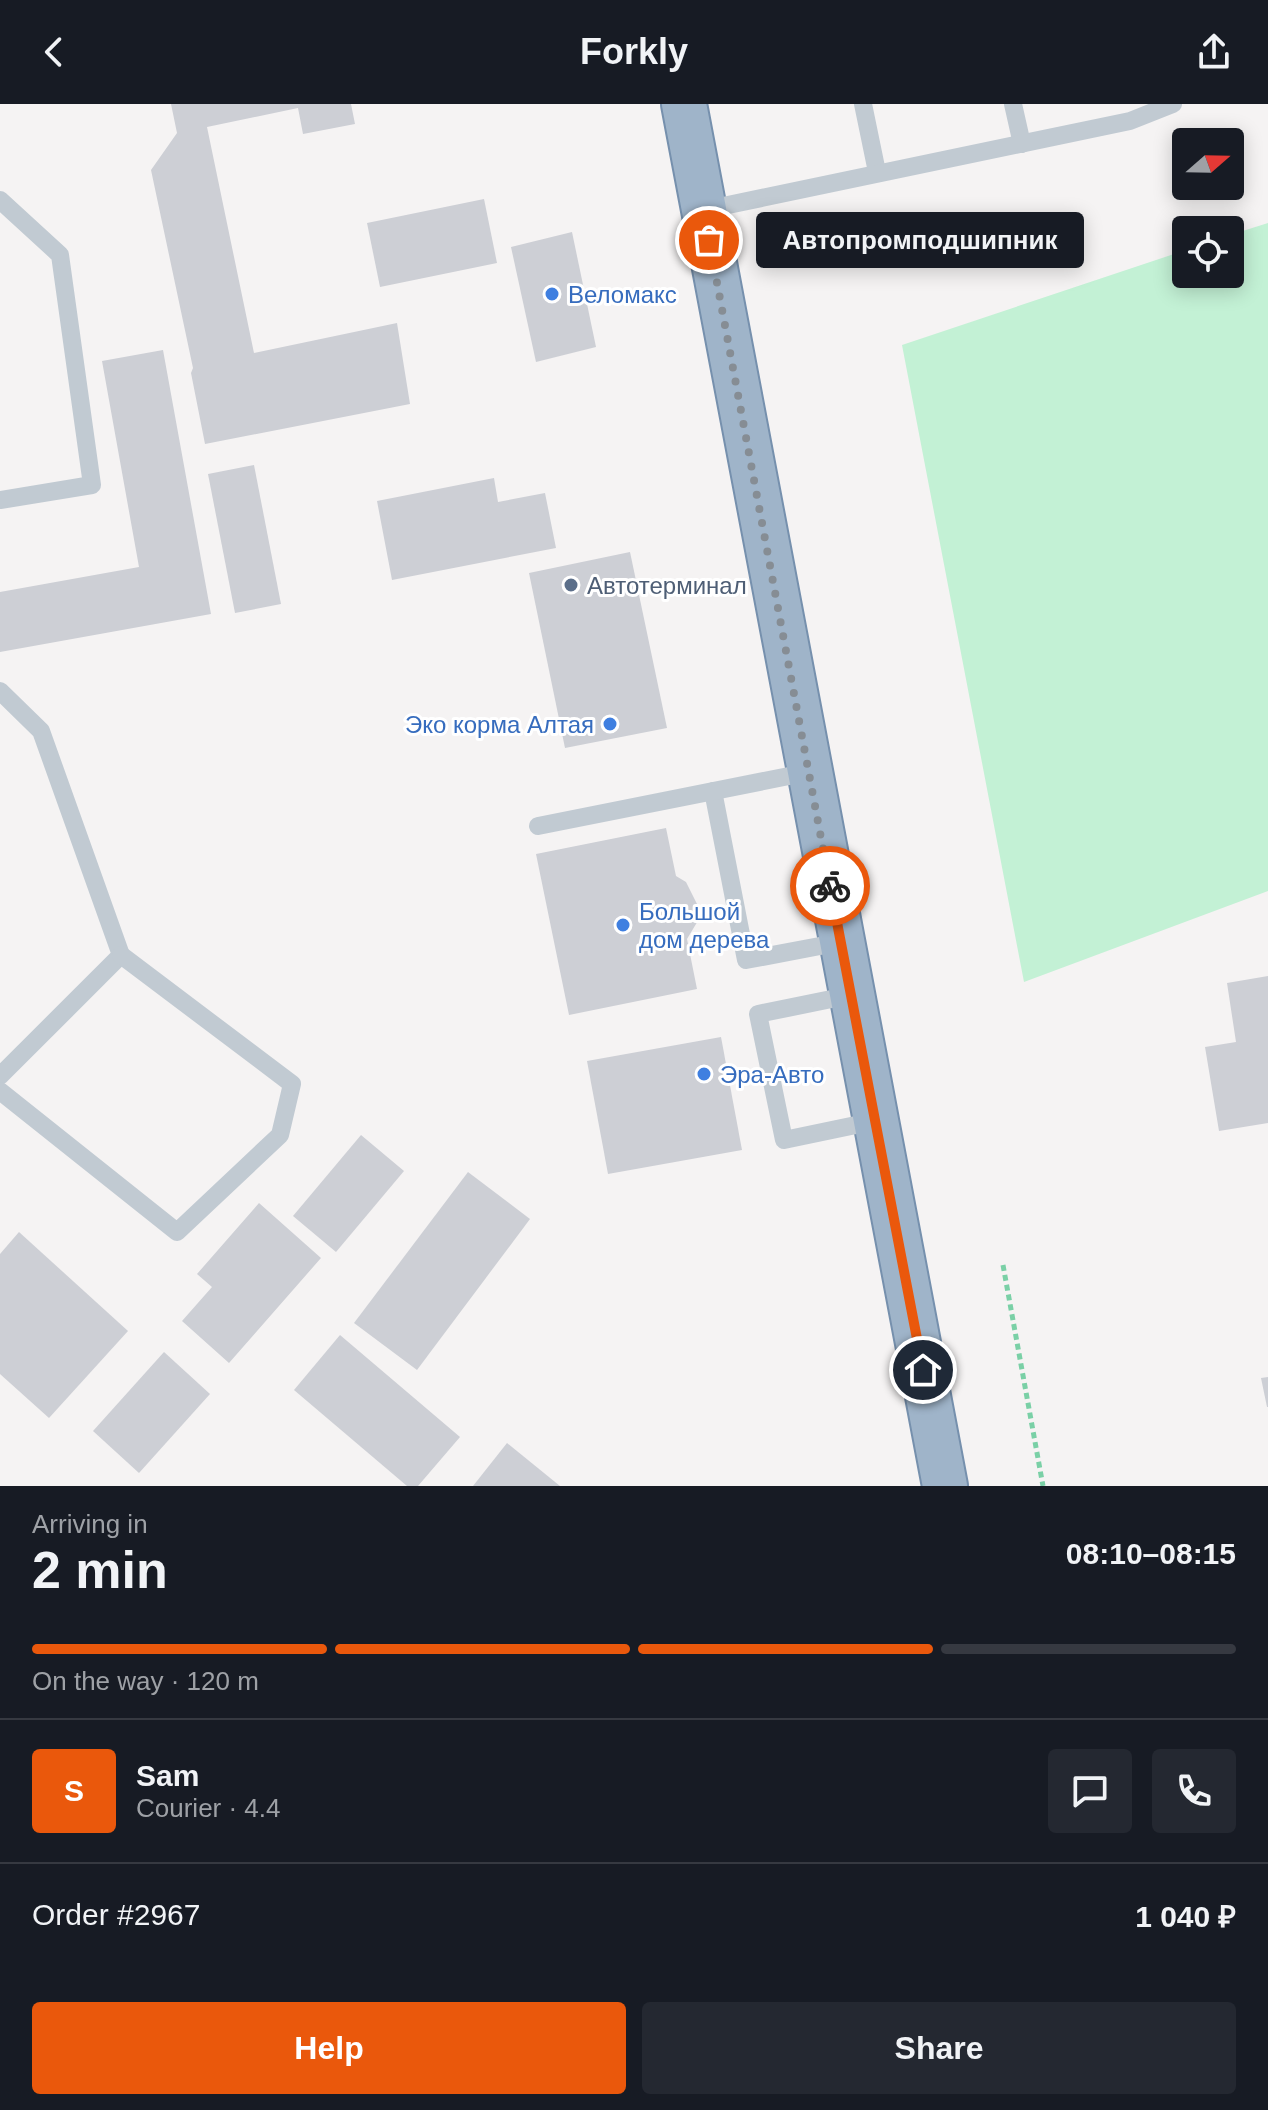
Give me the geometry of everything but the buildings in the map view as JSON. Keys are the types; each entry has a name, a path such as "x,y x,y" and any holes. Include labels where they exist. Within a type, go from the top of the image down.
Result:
{"highway":[{"path":"684,104 945,1486"}],"lane":[{"path":"863,104 877,172"},
{"path":"1013,104 1022,144"},
{"path":"704,210 1130,121 1173,104"},
{"path":"0,200 60,255 92,485 0,500"},
{"path":"0,691 41,731 121,955 292,1084 280,1135 177,1232 0,1091"},
{"path":"538,826 809,772"},
{"path":"713,791 746,960 841,942"},
{"path":"0,1076 121,955"},
{"path":"851,995 758,1014 784,1140 875,1121"}],"path":[{"path":"1003,1265 1043,1486"}],"green space":[{"path":"1268,223 1268,891 1024,982 902,345 1172,255 1172,288 1244,288 1244,231"}],"way so far":[{"path":"709,240 830,886"}],"place":[{"name":"Автопромподшипник","path":"709,240"},
{"name":"Веломакс","path":"552,294"},
{"name":"Автотерминал","path":"571,585"},
{"name":"Эко корма Алтая","path":"610,724"},
{"name":"Большой дом дерева","path":"623,925"},
{"name":"Эра-Авто","path":"704,1074"}],"route":[{"path":"830,886 923,1370"}]}
